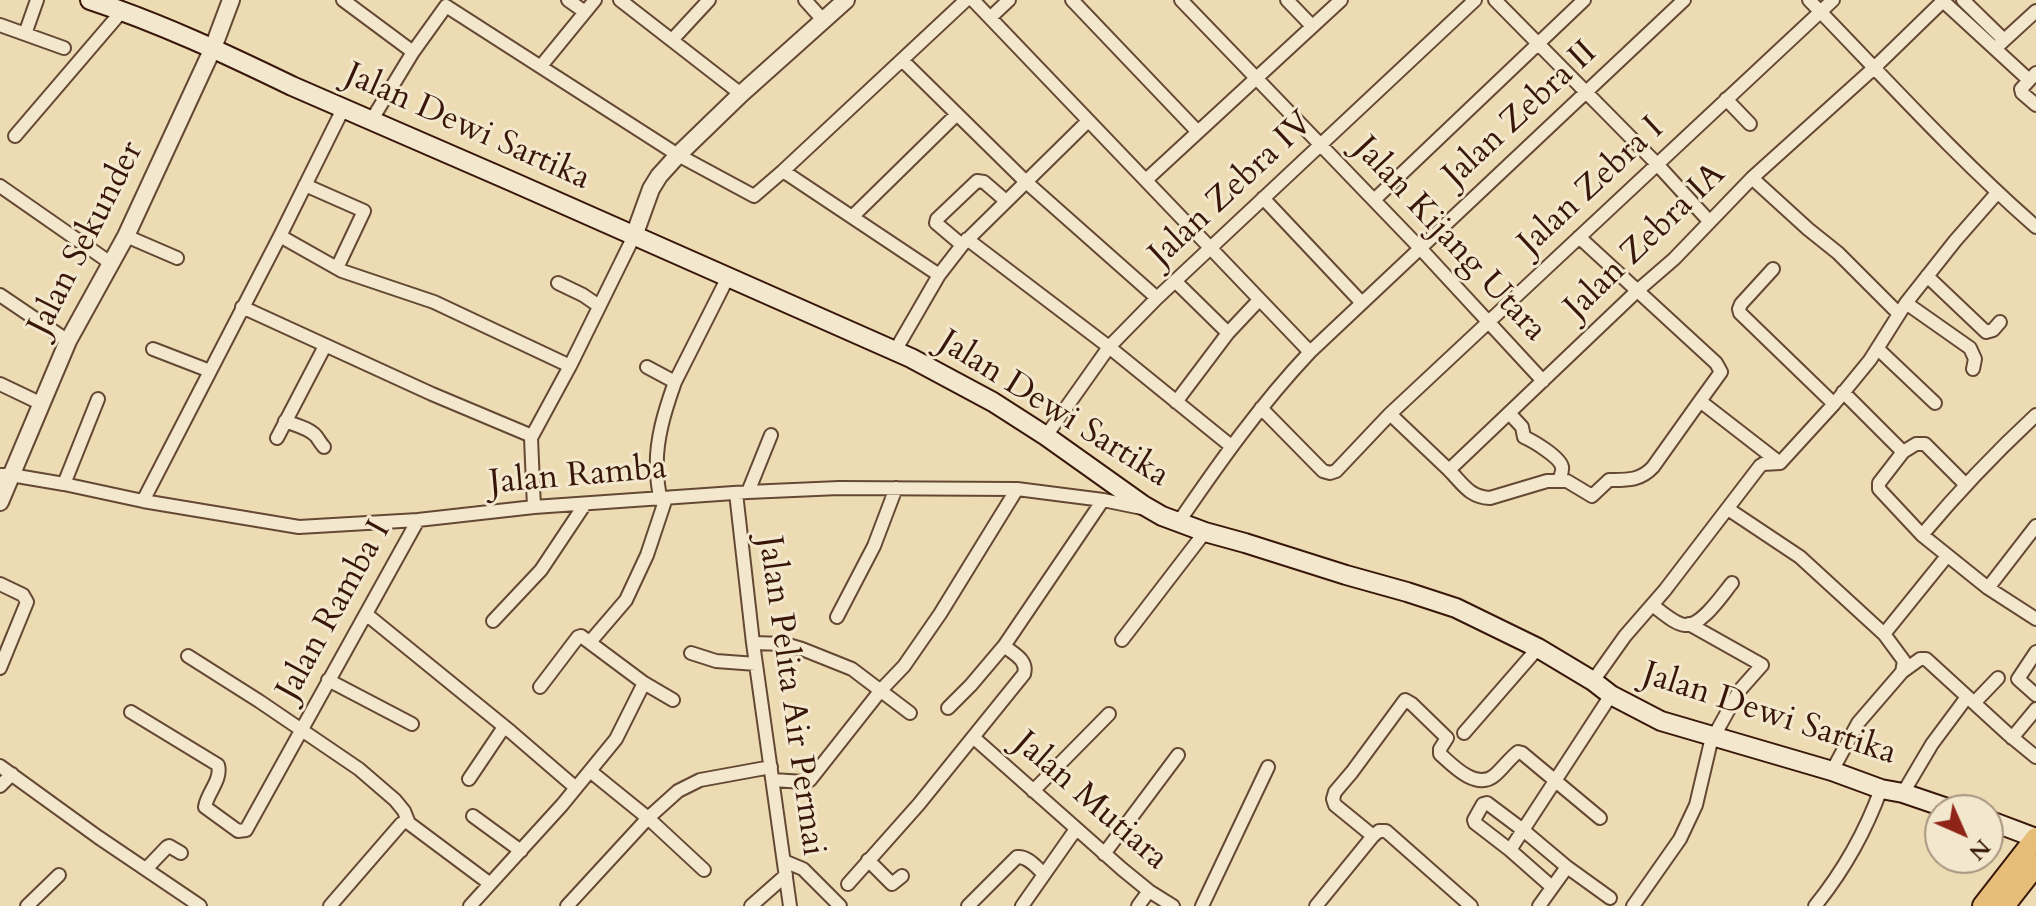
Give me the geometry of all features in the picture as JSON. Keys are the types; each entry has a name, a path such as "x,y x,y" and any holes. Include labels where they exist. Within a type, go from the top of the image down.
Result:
{"highway":[{"path":"1983,906 2036,838"},
{"path":"2004,906 2036,865"}],"main road":[{"name":"Jalan Dewi Sartika","path":"90,0 213,48 343,109 895,351 983,396 1046,436 1153,512 1178,523 1456,608 1538,648 1611,695 1661,721 1924,800"},
{"path":"2004,822 2036,822"},
{"path":"2004,826 2036,838"}],"street":[{"path":"25,34 37,0"},
{"name":"Jalan Sekunder","path":"0,502 6,475 42,404 76,323 126,236 213,48 231,0"},
{"path":"343,0 413,52"},
{"path":"568,0 585,12"},
{"path":"541,66 595,0"},
{"path":"672,40 709,0"},
{"path":"805,0 823,20"},
{"path":"534,507 532,436 634,236 659,176 741,94 846,0"},
{"path":"371,121 413,52 449,3 678,155 751,196 760,192 966,0"},
{"path":"973,0 1310,352"},
{"path":"991,17 1009,0"},
{"path":"1072,0 1198,132"},
{"name":"Jalan Kijang Utara","path":"1181,0 1420,248 1543,381"},
{"path":"1287,0 1312,26"},
{"path":"1146,180 1341,0"},
{"name":"Jalan Zebra IV","path":"1046,436 1109,347 1157,298 1475,0"},
{"path":"1495,0 1709,221"},
{"path":"1374,200 1584,0"},
{"name":"Jalan Zebra II","path":"1178,523 1231,446 1282,381 1310,352 1684,0"},
{"path":"1809,0 1997,193 2036,227"},
{"name":"Jalan Zebra I","path":"1261,408 1323,471 1336,471 1390,414 1833,0"},
{"path":"1944,0 2000,44"},
{"name":"Jalan Zebra IA","path":"1449,470 1674,259 1752,178 1944,0"},
{"path":"1963,0 2000,44 2033,76 2021,89 2036,105"},
{"path":"626,2 741,94"},
{"path":"15,136 122,11"},
{"path":"2000,44 2036,11"},
{"path":"0,25 64,48"},
{"path":"902,60 1025,181 1157,298"},
{"path":"1726,99 1750,124"},
{"path":"143,501 343,109"},
{"path":"852,217 957,114"},
{"path":"895,351 939,275 965,242 1088,121"},
{"path":"783,171 939,275"},
{"path":"1752,178 1903,308 1970,348 1975,359 1973,369"},
{"path":"1006,201 984,182 977,181 936,223 1109,347 1231,446"},
{"path":"305,185 365,211 337,268"},
{"path":"0,186 112,264"},
{"path":"1593,681 1760,466 1780,463 1834,404 1878,349 1927,276 1997,193"},
{"path":"1263,198 1362,303"},
{"path":"126,236 177,258"},
{"path":"280,236 337,268 434,302 570,366"},
{"path":"1390,414 1474,496 1481,498 1547,481 1567,481 1592,496 1609,480 1646,475 1721,372 1716,363 1579,237"},
{"path":"1773,269 1745,299 1740,313 1834,404"},
{"path":"1927,276 1986,332"},
{"path":"590,642 622,606 647,555 663,498 657,472 664,415 675,382 728,277"},
{"path":"1175,281 1228,333"},
{"path":"558,283 599,306"},
{"path":"0,295 68,341"},
{"path":"1176,402 1228,333 1259,300"},
{"path":"242,307 532,436"},
{"path":"1970,348 2000,322"},
{"path":"277,438 325,346"},
{"path":"153,349 210,371"},
{"path":"1878,349 1935,403"},
{"path":"647,367 675,382"},
{"path":"0,384 42,404"},
{"path":"1843,392 1903,452"},
{"path":"64,484 98,399"},
{"path":"1700,401 1780,463"},
{"path":"1510,414 1522,427 1524,437 1536,442 1560,462 1563,469 1559,481"},
{"path":"1922,535 1965,484 2036,415"},
{"path":"285,421 306,429 324,447"},
{"path":"742,492 771,435"},
{"path":"1965,484 1925,444 1916,444 1903,452 1878,487 1922,535 1947,556 1988,588 2036,619"},
{"name":"Jalan Ramba","path":"6,475 292,527 418,520 534,507 742,492 896,488 1017,489 1103,500 1153,512"},
{"path":"837,617 874,546 896,488"},
{"path":"567,906 648,818 678,791 698,781 772,773 804,782 810,780 881,690 904,666 1017,489"},
{"name":"Jalan Pelita Air Permai","path":"742,492 753,643 790,906"},
{"path":"948,708 1004,646 1103,500"},
{"path":"493,621 541,570 585,504"},
{"path":"1728,509 1800,557 1884,634 1904,661 1902,672"},
{"name":"Jalan Ramba I","path":"300,729 418,520"},
{"path":"1988,588 2036,526"},
{"path":"1122,640 1205,532"},
{"path":"1884,634 1947,556"},
{"path":"1652,605 1683,625 1696,623 1732,583"},
{"path":"0,584 23,595 27,602 0,668"},
{"path":"366,614 576,788"},
{"path":"1633,906 1680,839 1696,805 1712,738 1739,691 1762,665 1689,624"},
{"path":"540,687 578,637 582,637 644,683 673,700"},
{"path":"753,643 785,644 855,671 910,713"},
{"path":"848,884 919,804 1026,671 1023,661 1004,646"},
{"path":"1464,733 1538,648"},
{"path":"2036,652 2018,677 2036,695"},
{"path":"691,653 716,661 756,664"},
{"name":"Jalan Ramba I","path":"188,656 359,769 388,793 404,811 408,821 489,883"},
{"path":"1832,771 1858,723 1902,672 1920,659 1926,659 2036,757"},
{"path":"1903,793 1932,744 1971,700 1998,678"},
{"path":"328,680 412,724"},
{"path":"470,906 616,739 644,683"},
{"path":"1510,850 1611,695"},
{"path":"1376,834 1335,805 1333,799 1335,792 1405,700 1447,738 1440,754 1471,778 1480,781 1491,779 1518,752 1600,818"},
{"path":"2012,738 2036,709"},
{"path":"131,712 218,765 220,772 205,805 210,812 240,832 249,825 300,729"},
{"path":"1033,791 1109,714"},
{"path":"469,779 504,727"},
{"name":"Jalan Mutiara","path":"973,737 1104,854 1149,891 1173,906"},
{"path":"1104,854 1178,755"},
{"path":"0,766 200,906"},
{"name":"Jalan Mutiara","path":"1202,906 1268,767"},
{"path":"590,771 648,818 704,870"},
{"path":"0,786 12,774"},
{"path":"1815,906 1852,855 1881,789"},
{"path":"1552,887 1475,823 1483,804 1487,803 1523,830 1612,902 1623,906"},
{"path":"473,816 521,851"},
{"path":"330,906 401,824 408,821"},
{"path":"1022,906 1076,829"},
{"path":"1316,906 1376,834 1386,831 1471,906"},
{"path":"146,869 169,846 181,853"},
{"path":"968,906 1017,857 1027,859 1044,874"},
{"path":"868,860 891,883 902,876"},
{"path":"1539,906 1567,867"},
{"path":"751,906 785,868 803,869 840,906"},
{"path":"27,906 59,875"},
{"path":"1138,906 1149,891"},
{"path":"1447,906 1459,895"}]}
